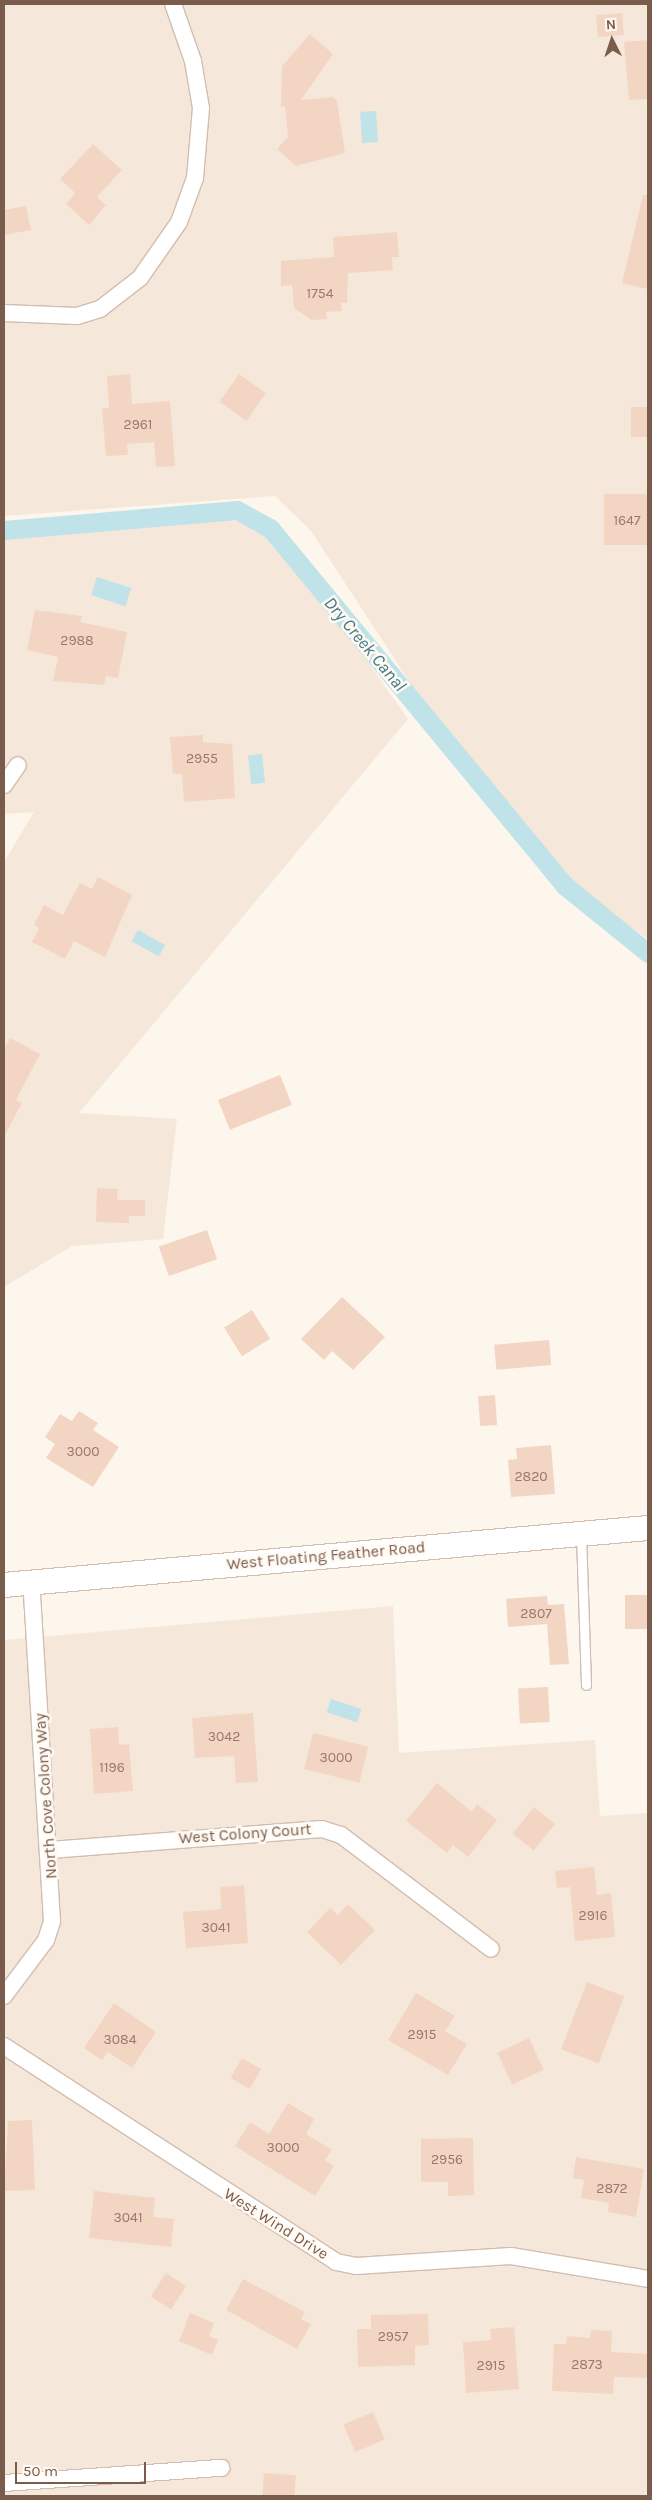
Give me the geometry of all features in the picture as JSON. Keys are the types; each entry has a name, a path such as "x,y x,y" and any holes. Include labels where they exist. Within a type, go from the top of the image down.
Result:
{"main road":[{"name":"West Floating Feather Road","path":"4,1584 648,1528"}],"street":[{"path":"4,313 77,316 100,309 140,278 179,222 199,155 198,84 173,4"},
{"path":"4,785 18,765"},
{"name":"North Cove Colony Way","path":"4,1996 48,1933 53,1900 31,1582"},
{"name":"West Colony Court","path":"50,1850 322,1828 341,1834 491,1948"},
{"name":"West Wind Drive","path":"4,2046 336,2262 356,2266 510,2256 648,2279"},
{"path":"4,2483 221,2468"}],"lane":[{"path":"582,1534 586,1685"}],"shaded area":[{"path":"4,4 648,4 648,939 570,884 422,701 311,531 275,496 4,516"},
{"path":"209,515 275,530 408,719 79,1113 177,1119 163,1239 72,1246 4,1287 4,862 34,812 4,814 4,535"},
{"path":"393,1606 399,1753 595,1740 600,1816 648,1813 648,2496 4,2496 4,1640"}],"water":[{"path":"376,111 378,142 362,143 360,112"},
{"path":"97,577 131,588 125,606 91,595"},
{"path":"262,754 265,783 251,784 248,755"},
{"path":"138,930 165,945 159,956 132,941"},
{"path":"331,1699 361,1709 357,1722 327,1712"}],"building":[{"path":"622,13 624,35 598,37 596,15"},
{"path":"310,34 333,54 301,100 333,97 337,101 345,153 296,166 277,149 288,137 285,106 281,107 282,66"},
{"path":"648,40 648,99 629,100 624,42"},
{"path":"93,144 122,170 97,197 106,205 89,225 66,204 75,193 60,179"},
{"path":"643,195 648,195 648,289 622,283"},
{"path":"26,206 31,230 4,235 4,210"},
{"path":"397,232 399,257 392,257 393,270 348,273 347,303 341,303 342,311 326,312 327,319 312,320 294,308 292,285 281,286 281,261 334,257 333,237"},
{"path":"130,374 132,404 170,401 175,466 156,467 154,442 127,444 128,455 106,456 102,408 109,408 107,376"},
{"path":"239,374 266,393 247,421 219,402"},
{"path":"631,407 648,407 648,437 631,437"},
{"path":"604,494 648,494 648,545 604,545"},
{"path":"35,610 82,616 80,622 127,632 118,678 106,676 104,685 53,681 58,657 27,650"},
{"path":"203,735 203,742 232,744 235,798 184,802 182,774 173,774 170,737"},
{"path":"98,877 132,895 105,957 74,941 65,959 32,942 39,928 34,925 44,905 63,915 80,883 92,889"},
{"path":"10,1038 40,1054 16,1100 22,1103 4,1137 4,1049"},
{"path":"280,1075 292,1105 230,1130 218,1100"},
{"path":"97,1188 118,1189 117,1200 145,1200 145,1216 129,1216 129,1223 96,1222"},
{"path":"207,1230 217,1259 169,1276 159,1247"},
{"path":"342,1297 385,1337 353,1370 332,1351 324,1360 301,1339"},
{"path":"252,1310 270,1339 242,1356 224,1327"},
{"path":"549,1340 551,1365 496,1370 494,1345"},
{"path":"495,1395 497,1425 480,1426 478,1396"},
{"path":"79,1411 98,1423 93,1430 119,1447 93,1487 46,1458 55,1444 45,1437 60,1414 72,1421"},
{"path":"551,1445 555,1494 511,1497 508,1460 517,1459 516,1448"},
{"path":"625,1595 648,1595 648,1629 625,1629"},
{"path":"547,1596 548,1605 564,1604 569,1664 550,1665 547,1624 508,1627 506,1599"},
{"path":"548,1687 550,1722 520,1724 518,1689"},
{"path":"253,1713 258,1782 236,1783 234,1756 195,1758 192,1718"},
{"path":"118,1727 119,1745 129,1744 133,1791 94,1794 90,1729"},
{"path":"313,1733 368,1747 359,1783 304,1769"},
{"path":"437,1783 472,1812 477,1804 497,1820 468,1857 453,1845 447,1853 406,1821"},
{"path":"534,1807 555,1824 534,1850 513,1833"},
{"path":"594,1867 597,1895 611,1893 615,1937 575,1941 570,1887 557,1888 555,1871"},
{"path":"244,1885 248,1943 186,1948 183,1912 221,1909 220,1887"},
{"path":"348,1904 375,1930 341,1965 307,1932 330,1908 338,1915"},
{"path":"587,1982 624,1996 599,2064 561,2049"},
{"path":"416,1993 455,2016 445,2031 467,2044 448,2075 388,2040"},
{"path":"114,2003 156,2032 132,2068 108,2052 102,2060 84,2048"},
{"path":"529,2038 544,2070 512,2085 497,2053"},
{"path":"242,2058 261,2069 250,2089 230,2078"},
{"path":"288,2103 314,2119 306,2134 332,2150 325,2160 334,2166 315,2196 235,2146 250,2122 269,2134"},
{"path":"32,2120 35,2190 4,2191 8,2121"},
{"path":"473,2138 474,2195 448,2196 448,2182 421,2182 421,2139"},
{"path":"576,2157 644,2169 636,2217 608,2212 609,2203 581,2198 584,2180 573,2178"},
{"path":"94,2191 155,2198 153,2217 174,2219 171,2247 89,2238"},
{"path":"166,2273 186,2286 171,2310 151,2296"},
{"path":"243,2279 305,2312 301,2319 311,2324 297,2349 226,2310"},
{"path":"190,2313 214,2323 209,2336 218,2340 212,2355 179,2341"},
{"path":"428,2314 429,2345 415,2346 415,2365 358,2367 357,2329 371,2329 371,2315"},
{"path":"514,2327 519,2389 466,2393 463,2342 491,2340 490,2329"},
{"path":"591,2330 612,2331 611,2352 648,2354 648,2378 614,2377 613,2394 552,2391 554,2344 566,2344 567,2336 590,2338"},
{"path":"373,2412 385,2440 355,2452 344,2425"},
{"path":"264,2473 296,2475 294,2496 262,2496"}],"waterway":[{"name":"Dry Creek Canal","path":"4,530 237,510 270,528 564,885 648,953"}]}
